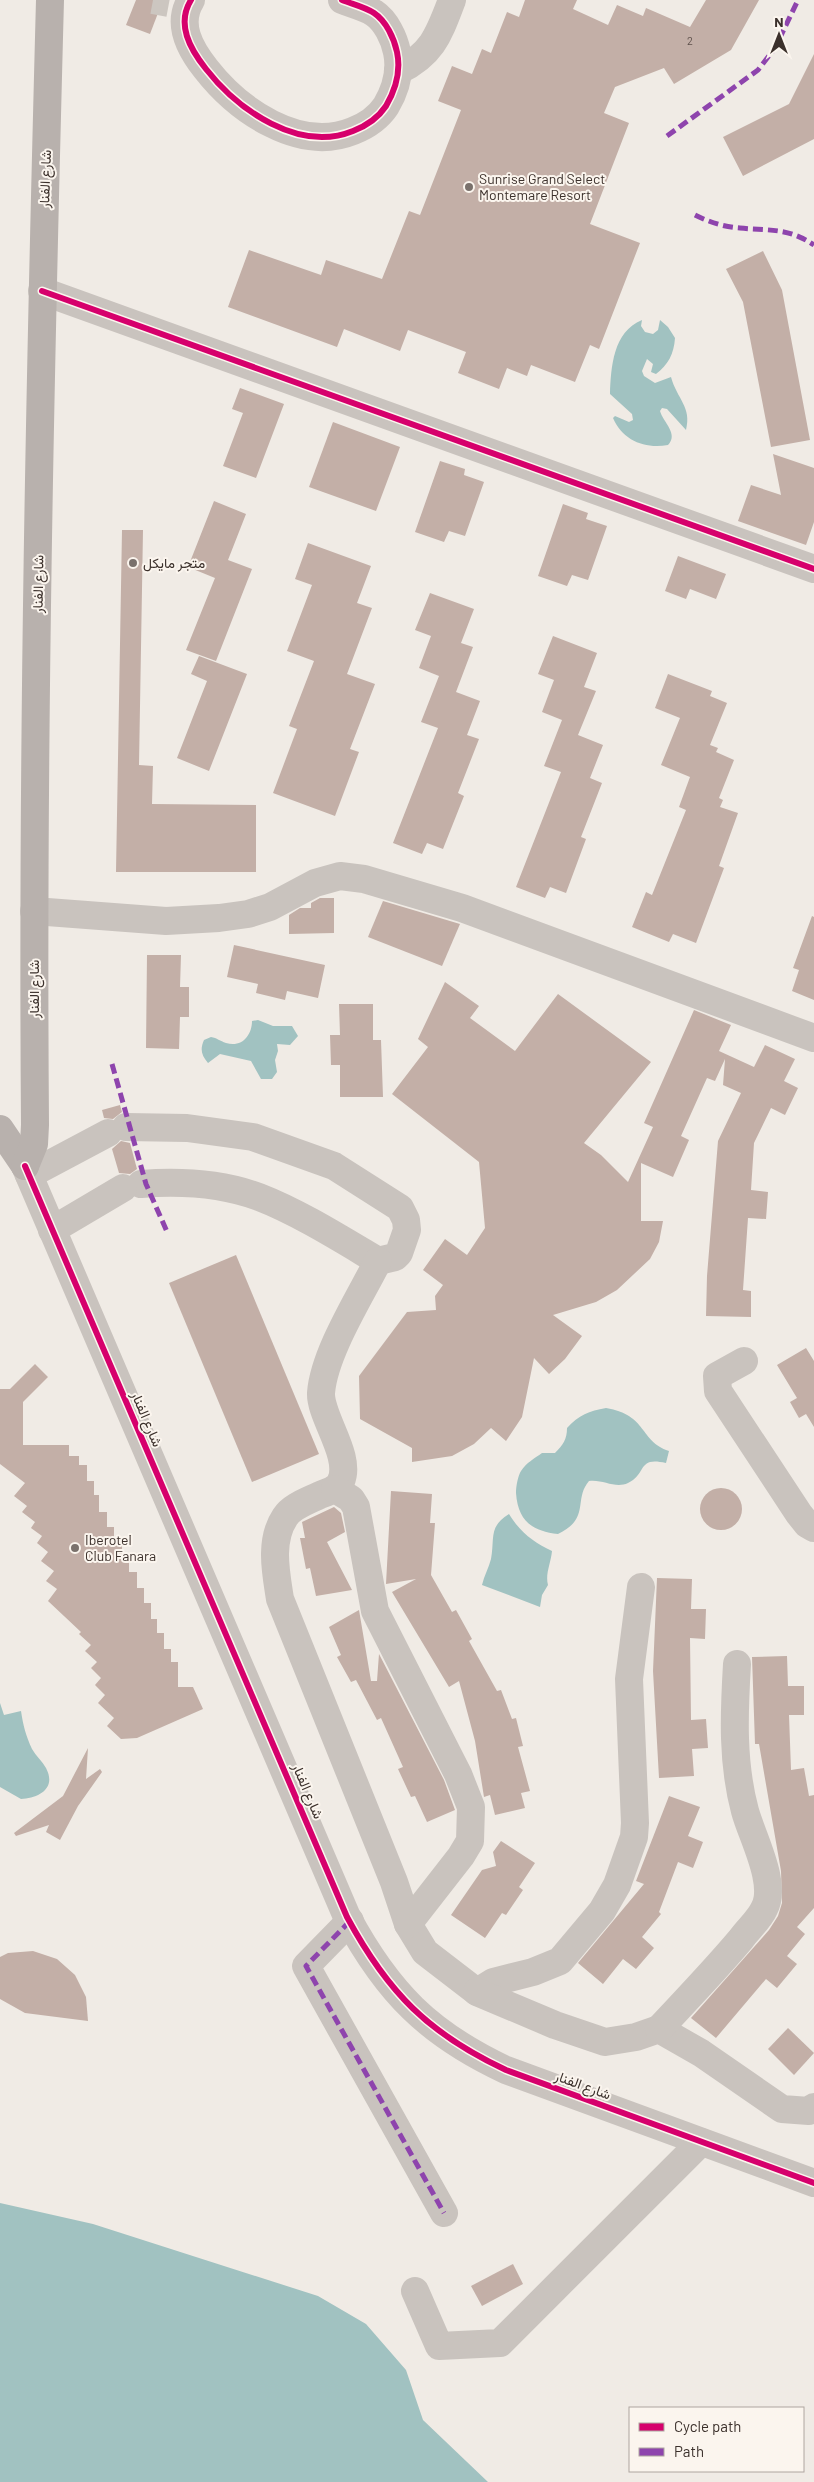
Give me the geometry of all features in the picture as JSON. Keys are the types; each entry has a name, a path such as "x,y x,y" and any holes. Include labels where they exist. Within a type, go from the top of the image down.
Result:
{"main road":[{"name":"شارع الفنار","path":"27,1171 34,1144 35,1125 34,912 42,290 50,0"},
{"name":"شارع الفنار","path":"0,1128 27,1171"}],"street":[{"path":"182,3 187,39 214,80 234,99 256,115 279,127 305,136 344,135 365,126 382,112 393,93 398,71 395,45 383,22 374,13 342,0"},
{"path":"398,71 415,62 429,50 440,31 452,0"},
{"path":"42,290 814,569"},
{"path":"34,912 166,921 219,918 248,914 270,907 315,883 340,876 364,879 462,908 814,1038"},
{"path":"27,1171 117,1130 186,1128 253,1137 334,1166 400,1208 406,1220 404,1245 400,1253 395,1257 378,1261 328,1232 259,1197 220,1186 181,1182 132,1186 52,1230"},
{"name":"شارع الفنار","path":"27,1171 350,1921 375,1966 393,1989 434,2028 456,2044 506,2070 814,2183"},
{"path":"378,1261 328,1361 321,1394 342,1457 342,1480 335,1489 301,1504 285,1517 276,1540 275,1568 280,1599 394,1882 408,1924 425,1952 477,1992 555,2025 605,2042 636,2037 660,2029 761,1914 769,1892 765,1869 745,1811 737,1777 734,1721 737,1664"},
{"path":"744,1361 716,1376 718,1391 799,1514 814,1528"},
{"path":"335,1489 351,1499 356,1507 375,1611 458,1774 471,1807 470,1841 462,1856 408,1924"},
{"path":"477,1992 493,1982 533,1972 560,1961 602,1911 617,1885 634,1836 629,1680 641,1587"},
{"path":"350,1921 306,1966 444,2213"},
{"path":"660,2029 701,2053 782,2109 809,2111 814,2107"},
{"path":"415,2291 439,2346 500,2343 701,2142"}],"water":[{"path":"642,320 641,326 645,332 653,334 658,330 660,320 668,327 675,338 672,354 660,371 656,374 651,372 653,364 647,359 642,371 644,376 655,383 671,377 685,409 687,415 686,430 667,409 662,408 660,411 671,432 672,437 668,445 651,446 636,442 617,426 613,418 615,416 629,422 633,420 632,414 610,394 611,373 619,342 632,326"},
{"path":"258,1020 273,1026 292,1026 298,1036 290,1045 277,1044 278,1051 275,1060 277,1072 272,1079 261,1079 251,1061 220,1054 208,1063 202,1052 204,1040 211,1037 226,1043 237,1044 248,1035 252,1021"},
{"path":"606,1408 620,1411 629,1416 652,1441 659,1447 669,1451 666,1463 657,1461 646,1464 634,1479 623,1485 589,1481 584,1488 580,1509 575,1522 568,1528 558,1534 549,1533 534,1527 523,1517 517,1503 516,1487 521,1471 528,1463 542,1453 555,1453 564,1442 567,1428 580,1417 589,1412"},
{"path":"509,1514 527,1536 552,1551 548,1585 542,1595 540,1607 482,1585 491,1559 495,1528"},
{"path":"0,1703 4,1715 21,1711 30,1744 49,1775 47,1787 34,1797 21,1799 0,1787"},
{"path":"0,2203 93,2224 318,2296 366,2324 406,2370 423,2420 488,2482 0,2482"}],"building":[{"path":"136,0 163,0 150,34 126,25"},
{"path":"525,0 577,0 573,9 608,25 617,5 643,16 646,8 690,27 706,0 759,0 731,50 674,84 664,68 615,87 604,113 629,123 590,224 640,243 599,349 590,345 575,382 531,365 527,376 507,368 499,389 458,373 466,352 408,330 400,351 344,329 337,347 228,307 249,250 321,275 326,260 382,279 409,211 420,215 461,110 438,101 452,66 472,74 482,49 491,53 507,12 519,17"},
{"path":"814,54 814,139 743,176 723,137 789,104"},
{"path":"763,251 782,290 810,440 771,447 743,302 726,269"},
{"path":"240,388 284,404 256,478 223,466 243,413 232,409"},
{"path":"333,422 400,447 376,511 309,487"},
{"path":"773,454 814,468 814,522 806,545 738,521 751,485 781,495"},
{"path":"440,461 465,469 464,475 484,482 465,536 449,531 444,542 415,532"},
{"path":"214,501 246,514 228,560 252,569 216,661 186,650 215,578 188,567"},
{"path":"563,504 588,513 586,519 607,526 588,580 572,575 567,586 538,576"},
{"path":"122,530 143,530 139,765 153,766 152,804 256,805 256,872 116,872"},
{"path":"308,543 371,566 357,603 372,608 347,674 375,684 350,749 359,752 335,816 273,793 297,729 289,726 314,661 287,651 312,585 295,579"},
{"path":"678,556 726,574 716,599 690,589 686,599 665,591"},
{"path":"430,593 474,609 461,643 473,647 456,692 480,701 467,735 479,739 458,793 464,796 443,849 427,843 422,854 393,843 438,728 421,722 439,676 419,668 431,636 415,630"},
{"path":"553,636 597,653 584,687 596,691 578,735 603,745 590,778 602,783 581,837 586,839 566,893 550,887 545,898 516,887 561,772 544,766 562,720 542,712 554,680 538,674"},
{"path":"199,656 247,674 209,771 177,758 207,681 191,674"},
{"path":"668,674 712,691 710,696 727,703 710,745 718,748 716,752 734,760 719,798 723,800 720,807 738,813 719,866 724,868 696,943 673,934 669,942 632,927 646,892 652,895 686,810 679,807 690,777 661,765 680,718 655,708"},
{"path":"320,898 334,898 334,933 289,934 289,915 300,908 311,908 311,903"},
{"path":"383,901 460,924 442,966 368,937"},
{"path":"812,916 814,917 814,1000 792,991 799,970 793,968"},
{"path":"234,945 325,965 318,998 287,991 285,1000 256,993 258,984 227,977"},
{"path":"147,955 181,955 180,987 189,987 189,1017 180,1017 179,1049 146,1048"},
{"path":"445,982 479,1006 470,1018 515,1051 558,994 651,1062 584,1143 601,1155 628,1182 653,1127 644,1123 694,1010 731,1025 719,1051 754,1067 765,1045 795,1059 784,1081 798,1088 785,1115 771,1108 754,1143 751,1190 768,1192 766,1219 748,1218 743,1290 751,1291 751,1317 706,1316 707,1276 718,1141 741,1093 723,1085 725,1059 715,1081 707,1078 681,1136 689,1140 673,1177 641,1163 641,1221 663,1221 659,1242 650,1259 617,1290 596,1302 553,1315 582,1336 565,1359 549,1374 534,1358 522,1417 506,1441 491,1428 474,1444 452,1456 412,1462 412,1448 360,1419 359,1376 407,1312 436,1310 435,1296 443,1285 423,1270 445,1239 467,1255 485,1228 479,1162 392,1094 428,1047 418,1039"},
{"path":"339,1004 373,1004 373,1040 381,1040 383,1097 340,1097 340,1065 331,1065 330,1035 340,1035"},
{"path":"120,1105 122,1112 113,1119 104,1118 102,1110"},
{"path":"121,1141 130,1143 137,1169 130,1174 119,1173 112,1149"},
{"path":"236,1255 319,1454 252,1482 169,1283"},
{"path":"806,1348 814,1361 814,1427 806,1414 799,1418 790,1402 797,1398 777,1365"},
{"path":"35,1364 48,1377 23,1402 23,1445 69,1445 69,1456 79,1456 79,1465 87,1465 87,1481 94,1481 94,1495 99,1495 99,1512 107,1512 107,1527 114,1527 114,1542 122,1542 122,1556 129,1556 129,1572 137,1572 137,1588 144,1588 144,1603 151,1603 151,1619 157,1619 157,1633 164,1633 164,1649 171,1649 171,1662 178,1662 178,1687 193,1687 203,1709 137,1738 121,1739 107,1726 114,1718 98,1703 105,1695 95,1685 101,1678 91,1668 97,1662 85,1651 91,1645 79,1634 81,1632 48,1601 57,1589 46,1581 54,1571 41,1561 48,1552 37,1543 42,1536 31,1528 35,1522 22,1512 27,1506 14,1496 25,1483 0,1464 0,1389 10,1389"},
{"path":"725,1488 733,1491 739,1497 742,1509 739,1521 733,1527 717,1530 709,1527 703,1521 700,1505 703,1497 709,1491"},
{"path":"391,1491 432,1494 430,1523 435,1523 431,1575 452,1612 456,1610 472,1639 469,1641 497,1691 501,1690 512,1719 516,1718 523,1746 518,1747 530,1791 521,1793 525,1808 495,1815 490,1795 484,1797 475,1741 459,1681 449,1687 392,1592 416,1579 386,1584"},
{"path":"334,1507 341,1513 345,1532 327,1542 352,1590 316,1596 310,1568 306,1569 300,1538 305,1538 302,1522"},
{"path":"657,1578 692,1579 691,1609 706,1609 705,1639 690,1638 691,1720 706,1719 708,1748 692,1749 694,1776 659,1778 653,1671"},
{"path":"359,1610 371,1681 377,1681 379,1654 444,1780 455,1810 427,1822 415,1796 411,1797 398,1769 403,1767 381,1718 377,1720 356,1680 351,1682 337,1657 341,1655 329,1627"},
{"path":"787,1656 788,1686 804,1686 804,1715 789,1715 791,1770 804,1768 809,1796 814,1795 814,1908 797,1927 805,1934 787,1956 797,1964 777,1988 766,1979 716,2038 691,2018 769,1930 778,1916 782,1903 781,1871 759,1744 755,1744 752,1657"},
{"path":"88,1748 86,1779 100,1769 102,1772 78,1806 60,1840 46,1832 49,1825 16,1836 14,1833 63,1796"},
{"path":"669,1796 700,1807 688,1836 703,1842 693,1868 678,1862 659,1912 661,1914 642,1937 654,1948 636,1969 623,1959 603,1984 578,1963 644,1884 636,1881"},
{"path":"501,1841 535,1863 519,1887 523,1890 506,1915 502,1913 485,1938 451,1915 482,1870 496,1866 493,1852"},
{"path":"33,1951 57,1959 75,1975 86,1997 88,2021 25,2013 0,1999 0,1957 8,1953"},
{"path":"788,2028 814,2053 794,2075 768,2049"},
{"path":"513,2264 523,2284 482,2306 471,2286"}],"tunnel":[{"path":"153,0 169,3"}],"marked path":[{"path":"667,136 758,70 775,48 798,0"},
{"path":"695,215 728,227 769,230 795,235 814,245"},
{"path":"112,1064 146,1184 168,1234"},
{"path":"350,1921 306,1966 444,2213"}],"cycle path":[{"path":"191,0 185,18 187,36 200,61 219,84 235,99 271,124 291,132 312,136 332,136 353,131 367,124 386,106 397,80 397,52 386,25 378,16 363,7 342,0"},
{"path":"42,291 814,569"},
{"path":"25,1166 347,1917 378,1968 413,2009 433,2026 454,2042 506,2070 814,2183"}],"place":[{"name":"Sunrise Grand Select Montemare Resort","path":"469,187"},
{"name":"متجر مايكل","path":"133,563"},
{"name":"Iberotel Club Fanara","path":"75,1548"}]}
